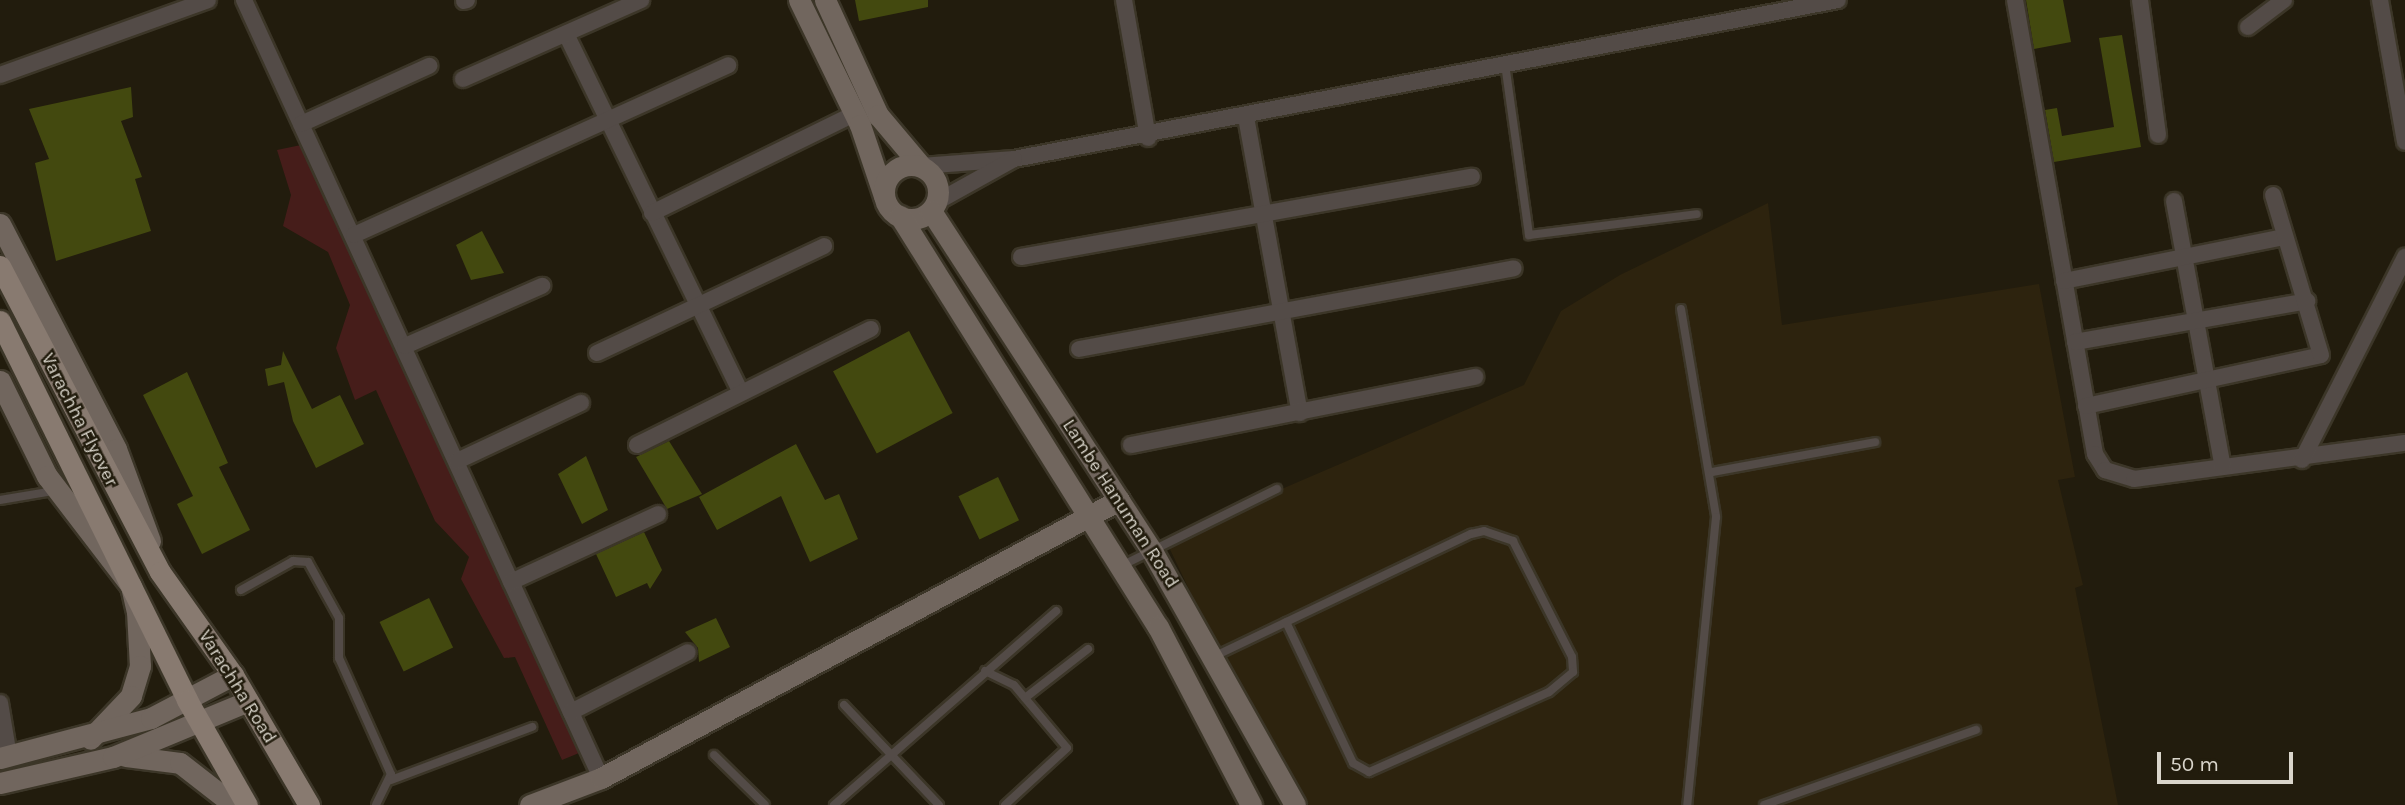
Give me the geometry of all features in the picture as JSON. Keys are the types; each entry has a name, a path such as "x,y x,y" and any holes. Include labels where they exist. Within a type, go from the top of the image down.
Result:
{"main road":[{"name":"Varachha Flyover","path":"0,266 160,572"},
{"name":"Varachha Flyover","path":"0,321 187,700 247,805"},
{"name":"Varachha Road","path":"160,572 233,675 309,805"}],"street":[{"path":"0,75 208,0"},
{"path":"244,0 601,778"},
{"path":"463,79 641,0"},
{"path":"799,0 854,114 884,196 900,216 916,218 1014,159"},
{"path":"825,0 878,115 935,179 933,207"},
{"path":"1124,0 1148,138"},
{"path":"884,196 894,171 921,166 1014,159 1148,138 1505,64 1838,0"},
{"path":"2015,0 2095,454 2118,478 2302,460 2405,443"},
{"path":"2140,0 2158,135"},
{"path":"2248,27 2284,0"},
{"path":"2380,0 2405,142"},
{"path":"566,34 696,306 741,393"},
{"path":"354,235 728,65"},
{"path":"301,124 429,66"},
{"path":"652,213 854,114"},
{"path":"1246,117 1300,413"},
{"path":"1021,257 1263,211 1472,177"},
{"path":"2087,406 2315,361 2321,346 2273,195"},
{"path":"2174,201 2224,467"},
{"name":"Lambe Hanuman Road","path":"933,207 1152,551 1215,656 1295,805"},
{"name":"Lambe Hanuman Road","path":"900,216 1158,627 1251,805"},
{"path":"0,225 116,449 160,572"},
{"path":"2064,281 2285,237"},
{"path":"597,353 824,246"},
{"path":"2302,460 2405,257"},
{"path":"1079,348 1514,268"},
{"path":"405,346 542,286"},
{"path":"2075,342 2306,301"},
{"path":"637,445 871,329"},
{"path":"1131,445 1475,377"},
{"path":"0,381 57,491 131,586 141,646 136,684 120,714 90,738"},
{"path":"457,461 581,403"},
{"path":"530,805 601,778 1089,521 1119,500"},
{"path":"511,582 658,514"},
{"path":"571,712 688,652"},
{"path":"0,703 5,757 90,738 187,700 233,675"},
{"path":"0,783 113,757 248,701"},
{"path":"113,757 180,763 234,805"}],"lane":[{"path":"1505,64 1529,235 1697,214"},
{"path":"1681,309 1712,472 1716,517 1687,805"},
{"path":"1712,472 1875,442"},
{"path":"1119,568 1277,489"},
{"path":"0,499 57,491"},
{"path":"1215,656 1286,622 1471,534 1498,531 1513,541 1572,657 1573,672 1556,688 1369,772 1353,763 1286,622"},
{"path":"241,590 293,562 307,562 339,618 339,658 391,780"},
{"path":"835,805 1056,611"},
{"path":"1025,698 1088,649"},
{"path":"985,671 1025,698 1067,748 1005,805"},
{"path":"844,705 893,753 939,805"},
{"path":"376,805 391,780 532,727"},
{"path":"1764,805 1976,730"},
{"path":"714,755 765,805"}],"shaded area":[{"path":"301,145 506,586 579,753 562,760 515,657 504,658 461,579 469,557 435,521 376,390 355,400 336,348 350,305 328,252 283,226 291,195 277,150"},
{"path":"1768,203 1782,325 2039,284 2075,477 2058,480 2083,585 2075,588 2118,805 1292,805 1165,539 1524,385 1561,311 1620,275"}],"building":[{"path":"855,0 928,0 928,7 859,21"},
{"path":"2026,0 2063,0 2071,42 2034,49"},
{"path":"2122,35 2141,147 2054,162 2045,110 2057,108 2062,136 2114,127 2099,38"},
{"path":"131,87 133,117 121,121 142,177 135,179 151,231 56,261 35,163 49,159 29,109"},
{"path":"482,231 504,273 471,280 456,245"},
{"path":"909,331 953,413 877,453 833,371"},
{"path":"283,351 312,409 340,395 364,444 316,468 293,421 284,382 268,386 265,369 281,365"},
{"path":"187,372 228,463 219,467 250,530 202,554 177,504 193,496 143,395"},
{"path":"669,441 702,494 667,509 636,457"},
{"path":"796,444 825,500 839,494 858,539 810,562 781,496 717,530 699,497"},
{"path":"586,456 608,510 582,524 558,474"},
{"path":"998,477 1019,520 979,539 958,496"},
{"path":"644,532 662,570 650,589 647,583 616,597 596,554"},
{"path":"429,598 453,647 404,672 380,622"},
{"path":"716,618 730,647 699,662 698,648 685,632"}]}
